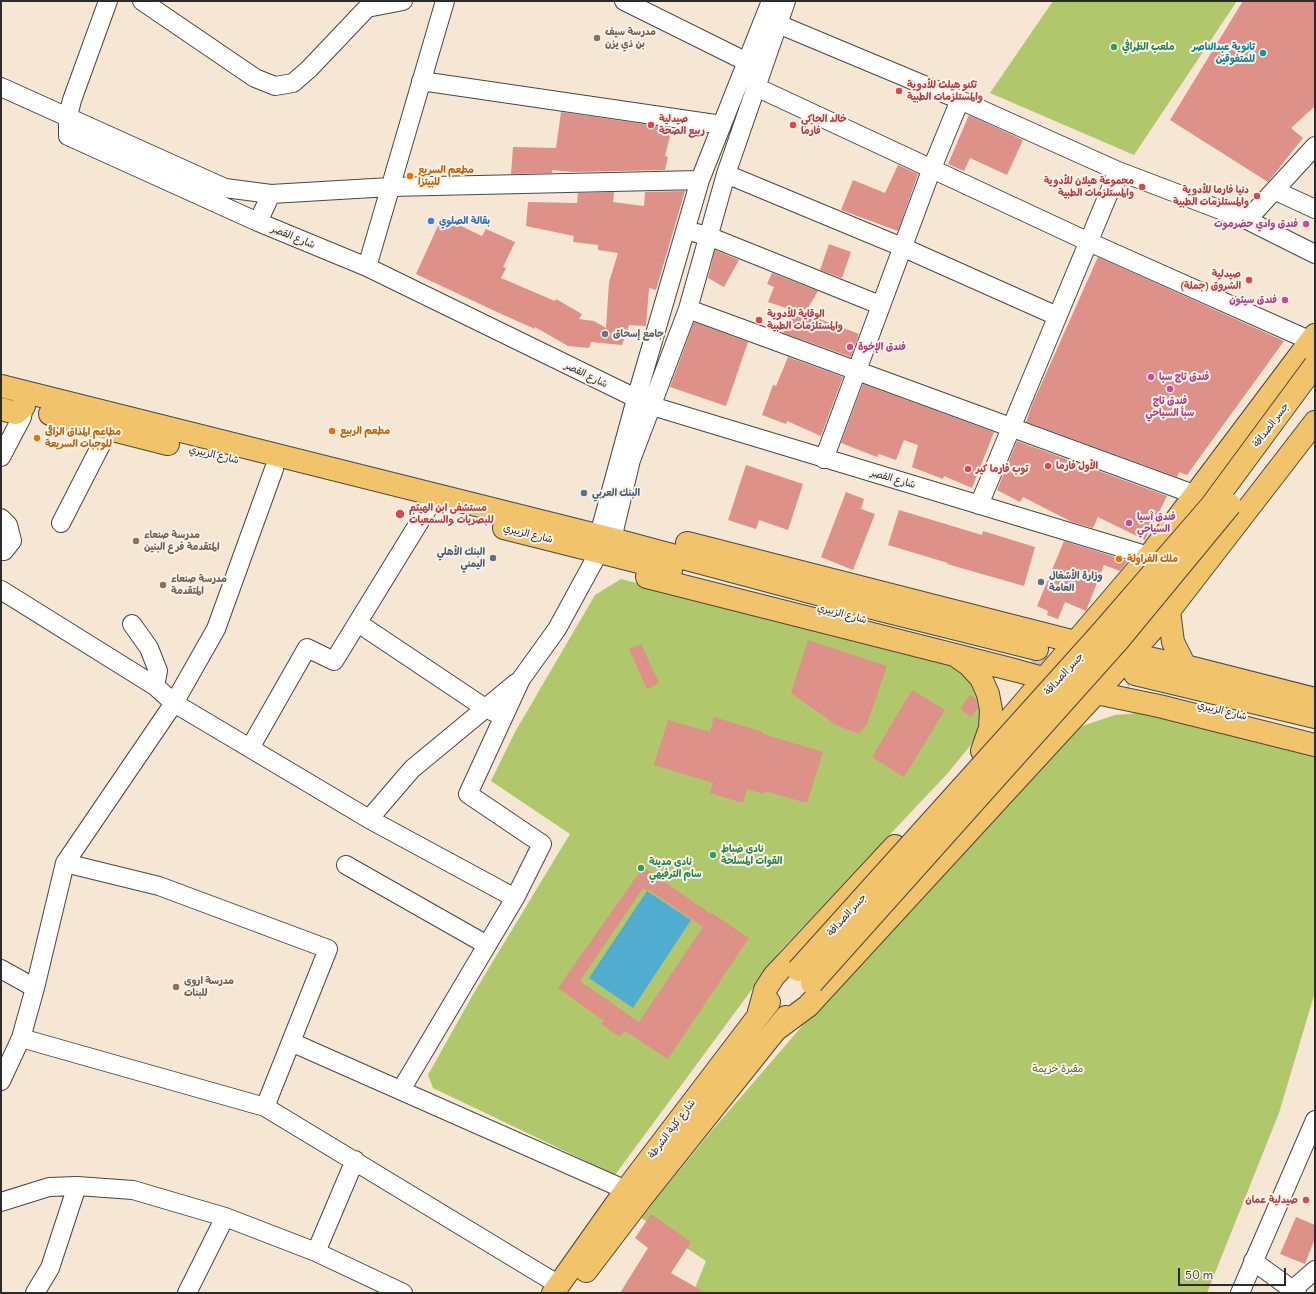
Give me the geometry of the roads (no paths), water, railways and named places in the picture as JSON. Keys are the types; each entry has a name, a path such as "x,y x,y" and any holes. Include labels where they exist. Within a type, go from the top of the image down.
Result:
{"main road":[{"path":"759,1012 765,990 774,976 982,751 1037,664 1075,642 1149,556 1313,338"},
{"name":"جسر الصداقة","path":"805,976 1211,506 1315,366"},
{"name":"شارع الزبيري","path":"1,372 283,448 496,500 544,522"},
{"name":"شارع الزبيري","path":"1,386 544,522 604,542"},
{"name":"جسر الصداقة","path":"805,976 1122,636 1223,514 1315,389"},
{"name":"شارع الزبيري","path":"1,401 105,429 274,469 428,508 604,542 832,598 1037,664"},
{"path":"1,410 16,413 24,406"},
{"path":"777,1029 808,1006 1096,693 1132,672 1170,611 1315,422"},
{"path":"1132,672 1075,642 652,534 631,534 604,542 627,572 955,655 1132,672 1185,666 1315,699"},
{"path":"1170,611 1173,642 1185,666"},
{"path":"1075,642 1096,693"},
{"path":"955,655 969,665 981,678 988,694 991,710 990,728 982,751"},
{"path":"1037,664 1096,693 1159,706 1315,745"},
{"name":"شارع الزبيري","path":"1132,672 1315,717"},
{"name":"شارع الزبيري","path":"1132,672 1315,733"},
{"name":"شارع كلية الشرطة","path":"561,1290 626,1190 759,1012 805,976"},
{"name":"شارع كلية الشرطة","path":"561,1290 640,1200 777,1029 805,976"}],"street":[{"path":"68,116 108,1"},
{"path":"142,1 255,78 275,86 293,83 304,74 367,8 403,1"},
{"path":"367,267 445,1"},
{"path":"624,1 747,62"},
{"path":"401,1090 515,898 542,844 468,794 521,679 557,629 604,542 631,460 685,231 700,180 771,1"},
{"path":"644,403 688,308 726,174 786,1"},
{"path":"778,24 960,100 1118,171 1247,220 1315,254"},
{"path":"421,82 722,125"},
{"path":"1,86 225,188 271,194 390,187 700,180"},
{"path":"756,87 1089,242 1313,338"},
{"path":"824,459 880,305 932,168 960,100"},
{"name":"شارع القصر","path":"68,116 68,136 258,222 367,267 644,403 824,459 1149,556"},
{"path":"1247,220 1276,191 1315,146"},
{"path":"979,505 1118,171"},
{"path":"726,174 902,247 1057,316"},
{"path":"1276,191 1315,209"},
{"path":"258,222 271,194"},
{"path":"685,231 708,236 880,305"},
{"path":"688,308 1196,495"},
{"path":"1,457 22,417 24,406"},
{"path":"61,523 103,441 105,429"},
{"path":"1,1081 21,1038 35,988 65,863 174,702 216,629 274,469"},
{"path":"250,748 307,648 334,661 428,508"},
{"path":"1,518 8,525 12,540 4,551 1,551"},
{"path":"1,590 155,686 174,702 250,748 369,819 515,898"},
{"path":"358,623 485,708 503,717"},
{"path":"132,624 149,648 158,671 155,686"},
{"path":"369,819 412,769 521,679"},
{"path":"65,863 159,886 328,949 265,1107"},
{"path":"346,865 486,945"},
{"path":"1,969 35,988"},
{"path":"21,1038 265,1107 355,1160 561,1290"},
{"path":"291,1042 626,1190"},
{"path":"1240,1293 1253,1261 1308,1157 1315,1120"},
{"path":"316,1252 355,1160"},
{"path":"1,1202 49,1187 77,1186 133,1190 225,1217 316,1252 404,1293"},
{"path":"35,1293 50,1268 77,1186"},
{"path":"187,1293 225,1217"},
{"path":"1253,1261 1294,1291 1315,1270"}],"water":[{"path":"647,891 691,920 633,1008 589,978"}],"tunnel":[{"path":"1031,663 1129,688"}],"place":[{"name":"مدرسة سيف بن ذي يزن","path":"597,38"},
{"name":"ملعب الظرافي","path":"1114,47"},
{"name":"ثانوية عبدالناصر للمتفوقين","path":"1263,53"},
{"name":"تكنو هيلث للأدوية والمستلزمات الطبية","path":"899,91"},
{"name":"صيدلية ربيع الصحة","path":"651,125"},
{"name":"خالد الجاكي فارما","path":"793,125"},
{"name":"مطعم السريع للبيتزا","path":"410,176"},
{"name":"مجموعة هيلان للأدوية والمستلزمات الطبية","path":"1142,187"},
{"name":"دنيا فارما للأدوية والمستلزمات الطبية","path":"1257,196"},
{"name":"بقالة الصلوي","path":"431,221"},
{"name":"فندق وادي حضرموت","path":"1306,224"},
{"name":"صيدلية الشروق (جملة)","path":"1249,280"},
{"name":"فندق سيئون","path":"1285,300"},
{"name":"الوقاية للأدوية والمستلزمات الطبية","path":"759,320"},
{"name":"جامع إسحاق","path":"605,334"},
{"name":"فندق الإخوة","path":"850,347"},
{"name":"فندق تاج سبا","path":"1151,377"},
{"name":"فندق تاج سبأ السياحي","path":"1170,389"},
{"name":"مطعم الربيع","path":"332,431"},
{"name":"مطاعم المذاق الراقي للوجبات السريعة","path":"37,438"},
{"name":"الأول فارما","path":"1048,466"},
{"name":"توب فارما كير","path":"968,469"},
{"name":"البنك العربي","path":"584,493"},
{"name":"مستشفى ابن الهيثم للبصريات والسمعيات","path":"400,514"},
{"name":"فندق آسيا السياحي","path":"1129,523"},
{"name":"مدرسة صنعاء المتقدمة فرع البنين","path":"136,541"},
{"name":"البنك الأهلي اليمني","path":"493,558"},
{"name":"ملك الفراولة","path":"1119,559"},
{"name":"وزارة الأشغال العامة","path":"1041,582"},
{"name":"مدرسة صنعاء المتقدمة","path":"163,585"},
{"name":"نادي ضباط القوات المسلحة","path":"713,855"},
{"name":"نادي مدينة سام الترفيهي","path":"641,868"},
{"name":"مدرسة اروى للبنات","path":"176,987"},
{"name":"صيدلية عمان","path":"1306,1200"}],"park label":[{"name":"مقبرة خزيمة","path":"1058,1069"}]}
